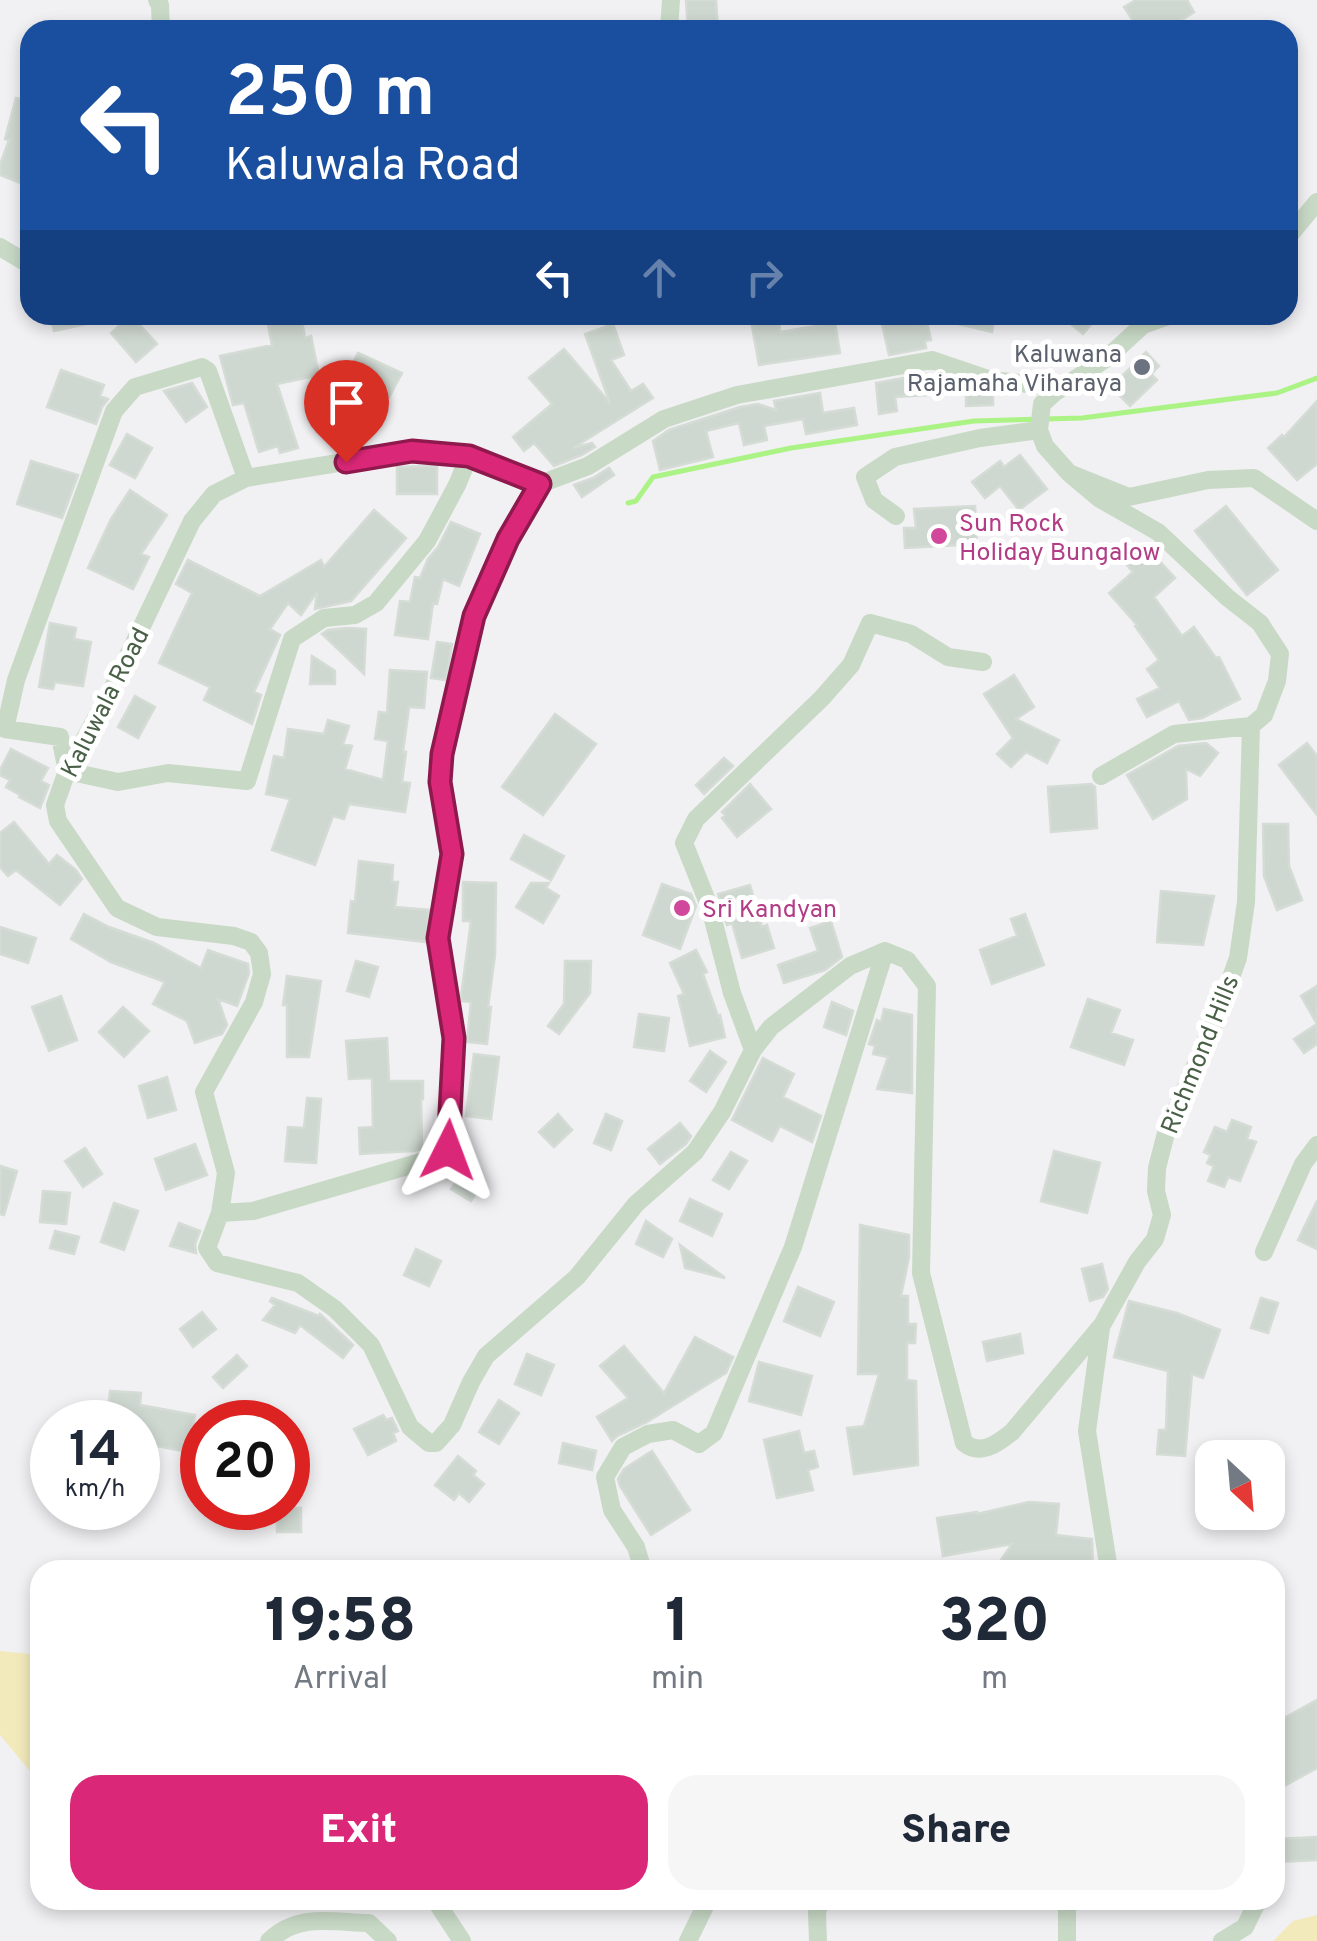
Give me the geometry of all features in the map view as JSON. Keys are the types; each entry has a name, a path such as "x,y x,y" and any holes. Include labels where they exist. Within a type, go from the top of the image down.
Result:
{"street":[{"path":"1298,225 1317,202"},
{"path":"896,516 874,500 865,477 895,457 1039,427 1048,398 1107,358 1143,325"},
{"path":"220,1212 253,1211 445,1155 448,1150 454,1038 438,938 452,854 440,782 442,754 474,616 508,539 540,484 588,466 664,419 736,395 913,363 932,360 991,380 1038,385 1048,398"},
{"path":"246,478 208,371 202,367 135,387 114,411 16,680 5,729 60,736 67,770 118,782 168,773 246,781 292,639 324,618 355,615 376,603 428,541 469,456"},
{"name":"Richmond Hills","path":"885,952 907,960 926,986 921,1274 964,1443 972,1449 984,1449 1012,1432 1102,1326 1137,1262 1155,1240 1162,1215 1156,1190 1157,1168 1166,1133 1238,958 1246,902 1250,726 1264,714 1280,654 1260,624 1158,532 1100,500 1069,473 1045,446 1039,427"},
{"name":"Kaluwala Road","path":"540,484 469,456 412,451 246,478 214,494 192,520 113,688 67,770 55,805 58,821 117,908 158,928 234,936 251,942 258,953 262,974 254,1002 204,1092 226,1172 220,1212 208,1248 217,1263 298,1283 336,1310 371,1344 410,1426 428,1443 436,1443 452,1425 486,1356 576,1277 636,1204 695,1152 722,1112 753,1050"},
{"path":"1069,473 1130,497 1208,480 1254,478 1317,521"},
{"path":"753,1050 732,993 710,908 684,843 696,819 822,698 851,665 870,623 911,634 948,657 982,662"},
{"path":"1101,776 1174,734 1250,726"},
{"path":"753,1050 771,1026 850,966 885,952"},
{"path":"640,1560 612,1510 605,1477 623,1447 648,1434 673,1430 699,1444 714,1433 793,1246 885,952"},
{"path":"1264,1252 1303,1164 1317,1146"},
{"path":"1102,1326 1087,1430 1107,1560"},
{"path":"442,1910 462,1941"},
{"path":"688,1941 703,1910"},
{"path":"818,1910 818,1941"},
{"path":"1067,1910 1067,1941"},
{"path":"1222,1941 1245,1927 1253,1910"},
{"path":"269,1941 302,1921 369,1924 388,1941"}],"shaded area":[{"path":"0,1651 30,1654 30,1771 0,1735"},
{"path":"1317,1915 1317,1941 1273,1941 1293,1921"}],"building":[{"path":"686,0 716,0 717,20 687,20"},
{"path":"1136,0 1187,0 1194,12 1182,20 1132,20 1124,7"},
{"path":"16,98 20,99 20,183 0,175 9,140 5,139"},
{"path":"52,325 82,325 54,331"},
{"path":"120,325 140,325 157,344 136,362 111,333"},
{"path":"268,325 303,325 305,338 311,336 319,375 277,384 298,448 280,453 278,446 259,452 244,403 233,405 220,356 272,345"},
{"path":"613,325 624,355 611,360 631,391 643,384 653,398 573,448 592,443 595,447 554,466 534,443 524,451 513,437 552,404 529,378 564,349 610,403 585,334"},
{"path":"752,325 780,325 780,332 835,325 840,353 759,365"},
{"path":"882,325 928,325 931,340 925,341 926,348 889,355"},
{"path":"963,325 993,325 992,332"},
{"path":"1072,325 1091,325 1083,334"},
{"path":"1146,352 1159,366 1151,374 1157,380 1130,406 1111,387"},
{"path":"358,353 402,373 386,403 343,384"},
{"path":"61,370 104,385 100,396 108,399 96,424 47,407"},
{"path":"926,374 927,395 895,397 897,411 879,414 876,383"},
{"path":"192,383 207,407 186,422 164,391"},
{"path":"966,385 993,393 993,405 966,406"},
{"path":"820,393 823,413 854,408 857,425 806,434 803,419 764,426 767,440 744,445 739,423 706,431 713,457 660,470 653,441 669,430 740,407 758,404 776,410 774,401"},
{"path":"1317,401 1317,464 1297,480 1268,448 1284,437"},
{"path":"127,434 152,448 135,478 110,465"},
{"path":"1020,455 1047,489 1019,510 1000,486 985,498 972,482 1000,461 1004,467"},
{"path":"31,461 78,475 62,518 17,504"},
{"path":"437,466 437,494 397,494 397,467"},
{"path":"609,468 614,475 582,497 574,485"},
{"path":"130,490 167,515 141,554 149,557 133,589 88,568"},
{"path":"975,506 977,544 905,548 904,528 916,528 914,509"},
{"path":"1226,506 1278,570 1247,595 1195,531"},
{"path":"374,510 406,538 351,601 315,609 317,592 301,615 288,603 270,629 280,635 254,692 261,695 252,724 204,700 210,687 159,663 192,593 176,584 188,560 260,596 321,560 324,567"},
{"path":"451,522 480,534 459,586 443,579 437,604 433,603 428,639 395,635 400,601 410,602 415,577 420,578"},
{"path":"1146,546 1175,578 1154,597 1182,636 1194,627 1219,657 1240,699 1202,718 1189,720 1179,701 1147,717 1137,699 1160,688 1147,669 1159,660 1137,625 1109,593 1133,572 1126,564"},
{"path":"50,623 76,628 74,639 91,642 83,686 55,682 53,689 39,687"},
{"path":"346,628 366,629 364,674 322,634"},
{"path":"437,642 452,644 446,680 431,678"},
{"path":"312,656 335,671 335,684 310,684"},
{"path":"390,670 427,672 424,708 409,707 403,752 402,782 410,783 405,812 349,804 344,819 333,816 315,865 272,850 290,799 266,794 274,756 284,758 288,729 324,734 328,720 349,726 343,744 352,746 345,769 383,780 388,741 375,739 379,712 387,713"},
{"path":"1014,675 1034,707 1016,719 1059,740 1047,763 1026,752 1011,767 997,754 1013,738 984,694"},
{"path":"135,696 155,707 138,738 118,727"},
{"path":"555,714 596,744 543,815 502,787"},
{"path":"1206,743 1218,753 1200,776 1186,769 1187,799 1153,819 1127,775 1178,746"},
{"path":"1307,743 1317,756 1317,815 1279,765"},
{"path":"11,749 48,768 41,781 49,785 40,808 6,787 10,780 0,775"},
{"path":"724,758 733,766 704,794 696,785"},
{"path":"750,784 771,809 737,837 722,818 722,812"},
{"path":"1048,787 1095,787 1097,828 1051,832"},
{"path":"14,822 49,864 57,855 82,879 60,905 16,870 8,876 0,867 0,833"},
{"path":"1263,824 1288,824 1289,866 1302,900 1277,910 1264,876"},
{"path":"524,835 564,856 551,880 511,859"},
{"path":"359,861 393,865 392,882 398,882 395,907 429,910 426,942 348,933"},
{"path":"463,882 496,883 495,955 487,1044 467,1042 471,1002 462,1001 461,997 471,921 463,921"},
{"path":"531,883 549,883 546,888 559,896 543,923 516,907"},
{"path":"662,884 691,894 696,906 680,949 643,935"},
{"path":"750,885 762,927 767,925 774,948 742,958 718,894"},
{"path":"1161,891 1214,896 1203,945 1157,942"},
{"path":"84,914 154,943 201,968 208,950 248,964 249,973 237,1006 218,999 227,1025 222,1034 195,1043 187,1021 153,1004 165,982 111,962 71,939"},
{"path":"1025,914 1044,965 992,984 980,950 1017,936 1011,919"},
{"path":"831,921 842,957 825,970 784,983 778,965 818,951 810,928"},
{"path":"0,927 36,938 28,963 0,954"},
{"path":"696,950 707,972 703,974 725,1037 690,1046 678,996 684,994 670,963"},
{"path":"356,961 378,967 369,997 347,991"},
{"path":"565,961 591,961 590,993 559,1034 548,1026 564,1004"},
{"path":"287,976 321,981 309,1057 287,1057 287,1005 283,1005"},
{"path":"1317,986 1317,1024 1301,996"},
{"path":"61,996 77,1040 49,1051 32,1007"},
{"path":"1088,999 1120,1010 1111,1033 1133,1040 1124,1065 1071,1047"},
{"path":"832,1002 853,1011 846,1035 824,1027"},
{"path":"123,1007 149,1031 124,1057 99,1032"},
{"path":"884,1009 912,1015 912,1093 877,1089 888,1057 873,1054 875,1046 869,1044"},
{"path":"639,1014 669,1018 664,1051 634,1047"},
{"path":"1317,1024 1317,1044 1304,1053 1294,1039"},
{"path":"387,1038 389,1081 423,1081 422,1149 360,1154 359,1128 373,1127 372,1078 349,1079 346,1041"},
{"path":"710,1051 726,1062 706,1092 690,1081"},
{"path":"474,1054 499,1057 491,1119 466,1116"},
{"path":"763,1058 794,1074 783,1097 821,1116 812,1142 780,1126 772,1141 732,1120"},
{"path":"167,1077 176,1110 148,1118 139,1086"},
{"path":"307,1098 321,1099 316,1163 285,1161 288,1127 304,1128"},
{"path":"558,1114 572,1130 554,1147 539,1132"},
{"path":"606,1114 622,1121 611,1150 594,1143"},
{"path":"1232,1120 1251,1127 1247,1139 1256,1142 1240,1181 1228,1177 1224,1187 1208,1181 1214,1166 1207,1163 1211,1155 1204,1152 1215,1127 1227,1132"},
{"path":"680,1123 691,1136 660,1164 648,1149"},
{"path":"195,1144 207,1175 166,1190 155,1159"},
{"path":"85,1148 102,1174 83,1187 65,1161"},
{"path":"1054,1151 1100,1163 1087,1213 1041,1201"},
{"path":"731,1152 747,1161 729,1189 713,1180"},
{"path":"0,1166 17,1171 4,1215 0,1214"},
{"path":"464,1168 484,1181 471,1201 451,1189"},
{"path":"43,1191 70,1193 66,1224 40,1222"},
{"path":"690,1199 722,1214 712,1236 680,1221"},
{"path":"1317,1201 1317,1249 1298,1240"},
{"path":"114,1203 138,1211 124,1250 101,1242"},
{"path":"646,1221 672,1239 663,1257 636,1244"},
{"path":"179,1223 200,1231 196,1253 170,1246"},
{"path":"860,1225 909,1235 901,1296 908,1296 908,1324 916,1324 915,1343 907,1343 907,1380 916,1381 918,1465 854,1474 847,1428 864,1426 879,1374 858,1374"},
{"path":"55,1231 79,1237 74,1254 50,1248"},
{"path":"680,1245 724,1277 724,1278 685,1268"},
{"path":"416,1249 441,1261 429,1286 404,1275"},
{"path":"1102,1264 1108,1289 1103,1297 1090,1301 1082,1269"},
{"path":"798,1287 834,1302 820,1336 784,1321"},
{"path":"272,1298 320,1314 353,1345 343,1358 300,1325 295,1333 263,1320 275,1305 270,1301"},
{"path":"1261,1298 1278,1303 1268,1333 1251,1328"},
{"path":"1129,1301 1177,1313 1220,1330 1203,1378 1192,1374 1185,1456 1157,1454 1159,1430 1166,1430 1168,1371 1114,1357"},
{"path":"202,1312 216,1329 193,1347 180,1329"},
{"path":"1020,1334 1023,1353 987,1361 983,1342"},
{"path":"695,1337 733,1357 726,1373 612,1441 597,1417 628,1398 600,1366 624,1346 664,1393"},
{"path":"527,1354 554,1365 541,1395 515,1384"},
{"path":"237,1355 247,1366 223,1388 213,1377"},
{"path":"759,1362 812,1376 801,1415 749,1401"},
{"path":"110,1391 141,1393 140,1400 109,1400"},
{"path":"499,1400 519,1413 499,1444 479,1432"},
{"path":"160,1409 180,1412 180,1450 160,1447"},
{"path":"383,1415 386,1420 392,1418 398,1431 393,1433 396,1441 368,1455 354,1429"},
{"path":"799,1431 804,1453 814,1451 818,1467 808,1470 813,1490 777,1498 764,1440"},
{"path":"563,1443 596,1451 592,1470 559,1463"},
{"path":"652,1451 690,1510 651,1535 618,1479 624,1469"},
{"path":"458,1456 484,1484 469,1502 459,1493 454,1500 435,1485"},
{"path":"1029,1502 1059,1504 1056,1535 1092,1539 1093,1560 1001,1560 1012,1544 943,1556 937,1518"},
{"path":"1317,1700 1317,1768 1286,1785 1285,1783 1285,1718"},
{"path":"1317,1837 1317,1860 1285,1862 1285,1839"}],"waterway":[{"path":"628,503 636,501 653,477 791,448 974,421 1082,418 1277,393 1317,378"}],"place":[{"name":"Kaluwana Rajamaha Viharaya","path":"1142,367"},
{"name":"Sun Rock Holiday Bungalow","path":"939,536"},
{"name":"Sri Kandyan","path":"682,908"}],"route":[{"path":"346,462 412,451 469,456 540,484 508,539 474,616 442,754 440,782 452,854 438,938 454,1038 448,1150"}]}
